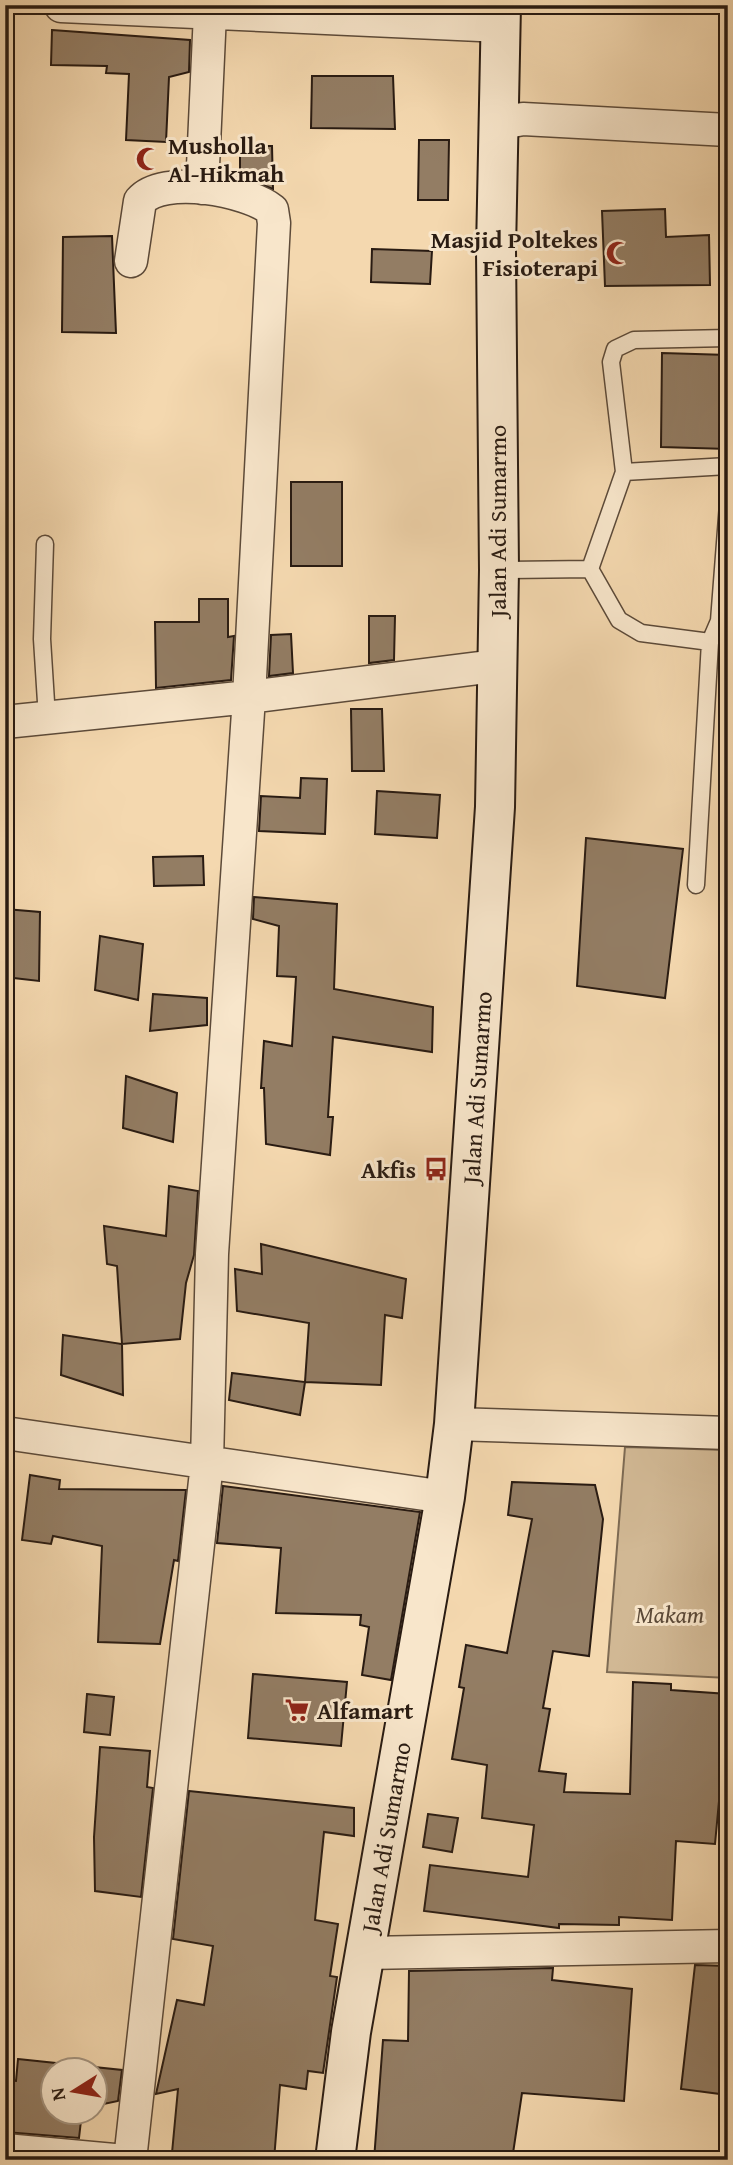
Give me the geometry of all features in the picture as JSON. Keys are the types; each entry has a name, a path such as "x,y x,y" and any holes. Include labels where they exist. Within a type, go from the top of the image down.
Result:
{"main road":[{"name":"Jalan Adi Sumarmo","path":"335,2160 351,2032 445,1497 454,1424 495,807 495,666 511,569 496,250 512,121 502,16"}],"street":[{"path":"61,6 210,13 502,16"},
{"path":"202,188 210,13"},
{"path":"512,121 728,130"},
{"path":"130,2160 207,1463 212,1254 249,697 274,223 272,209 265,203 202,188 167,187 147,193 140,201 135,219 131,261"},
{"path":"5,722 249,697 495,666"},
{"path":"454,1424 728,1433"},
{"path":"5,1433 445,1497"},
{"path":"366,1953 728,1946"},
{"path":"5,2150 114,2160"}],"lane":[{"path":"710,642 641,633 619,620 590,569 624,472 611,362 615,349 634,340 728,338"},
{"path":"624,472 728,466"},
{"path":"696,885 710,642 719,621 728,504"},
{"path":"45,544 42,639 47,718"},
{"path":"511,569 590,569"}],"green space":[{"name":"Makam","path":"625,1447 728,1450 728,1678 607,1672"}],"building":[{"path":"52,30 190,40 189,72 169,77 166,142 126,140 129,74 106,73 107,66 51,65"},
{"path":"312,76 393,76 395,129 311,128"},
{"path":"419,140 449,140 448,200 418,200"},
{"path":"240,146 272,146 273,189 240,176"},
{"path":"665,209 666,237 709,235 710,285 605,286 602,211"},
{"path":"112,236 116,333 62,332 63,237"},
{"path":"372,249 432,251 430,284 371,282"},
{"path":"662,353 728,355 728,449 661,447"},
{"path":"291,482 342,482 342,566 291,566"},
{"path":"199,599 228,599 228,637 234,636 231,680 156,688 155,622 199,622"},
{"path":"369,616 395,616 394,660 369,663"},
{"path":"291,634 293,673 269,676 271,635"},
{"path":"351,709 382,709 384,771 352,771"},
{"path":"301,778 327,779 325,834 259,831 261,796 300,798"},
{"path":"377,791 440,795 437,838 375,834"},
{"path":"586,838 683,849 665,998 577,986"},
{"path":"203,856 204,885 154,886 153,857"},
{"path":"254,897 337,904 334,989 433,1007 432,1052 333,1037 328,1117 333,1117 330,1155 266,1144 264,1088 261,1088 264,1041 292,1046 296,977 277,976 279,926 253,919"},
{"path":"5,909 40,912 39,981 5,977"},
{"path":"100,936 143,944 138,1000 95,990"},
{"path":"153,994 207,998 207,1025 150,1031"},
{"path":"126,1076 177,1093 173,1142 123,1128"},
{"path":"169,1186 198,1191 194,1255 186,1283 180,1339 122,1344 117,1266 107,1264 104,1226 166,1236"},
{"path":"261,1244 406,1279 402,1318 385,1315 381,1385 305,1382 309,1323 237,1311 235,1269 262,1274"},
{"path":"63,1335 122,1344 123,1395 61,1375"},
{"path":"232,1373 305,1382 300,1415 229,1400"},
{"path":"30,1475 60,1480 59,1489 186,1490 178,1561 174,1560 160,1644 98,1642 102,1546 53,1536 51,1544 22,1540"},
{"path":"512,1482 595,1485 603,1519 589,1656 553,1651 543,1708 550,1709 539,1771 566,1774 564,1792 630,1794 633,1682 671,1684 671,1690 728,1694 728,1737 725,1737 715,1844 676,1841 672,1920 619,1917 619,1925 559,1924 559,1928 424,1911 430,1865 528,1877 534,1825 482,1818 487,1765 452,1759 464,1688 459,1687 466,1645 507,1653 532,1519 508,1515"},
{"path":"223,1486 420,1512 391,1680 362,1675 369,1627 360,1625 361,1615 276,1613 281,1548 217,1543"},
{"name":"Alfamart","path":"253,1674 347,1682 341,1746 248,1738"},
{"path":"87,1694 114,1697 110,1735 84,1732"},
{"path":"100,1747 150,1751 147,1787 153,1788 141,1897 95,1891 94,1837"},
{"path":"189,1791 354,1808 354,1836 324,1832 315,1920 338,1924 330,1976 337,1977 323,2073 308,2071 306,2089 280,2085 274,2160 172,2153 178,2089 156,2094 177,2000 204,2005 213,1946 173,1939"},
{"path":"428,1814 458,1818 452,1852 423,1847"},
{"path":"695,1965 728,1966 728,2095 681,2089"},
{"path":"553,1968 552,1980 632,1989 624,2101 522,2093 512,2160 374,2160 383,2040 408,2041 409,1971"},
{"path":"18,2059 38,2061 38,2126 80,2126 79,2138 5,2132 5,2080 16,2081"},
{"path":"108,2069 122,2070 118,2101 108,2103"}],"place":[{"name":"Musholla Al-Hikmah","path":"148,159"},
{"name":"Masjid Poltekes Fisioterapi","path":"618,253"},
{"name":"Akfis","path":"436,1169"},
{"name":"Alfamart","path":"297,1710"}]}
